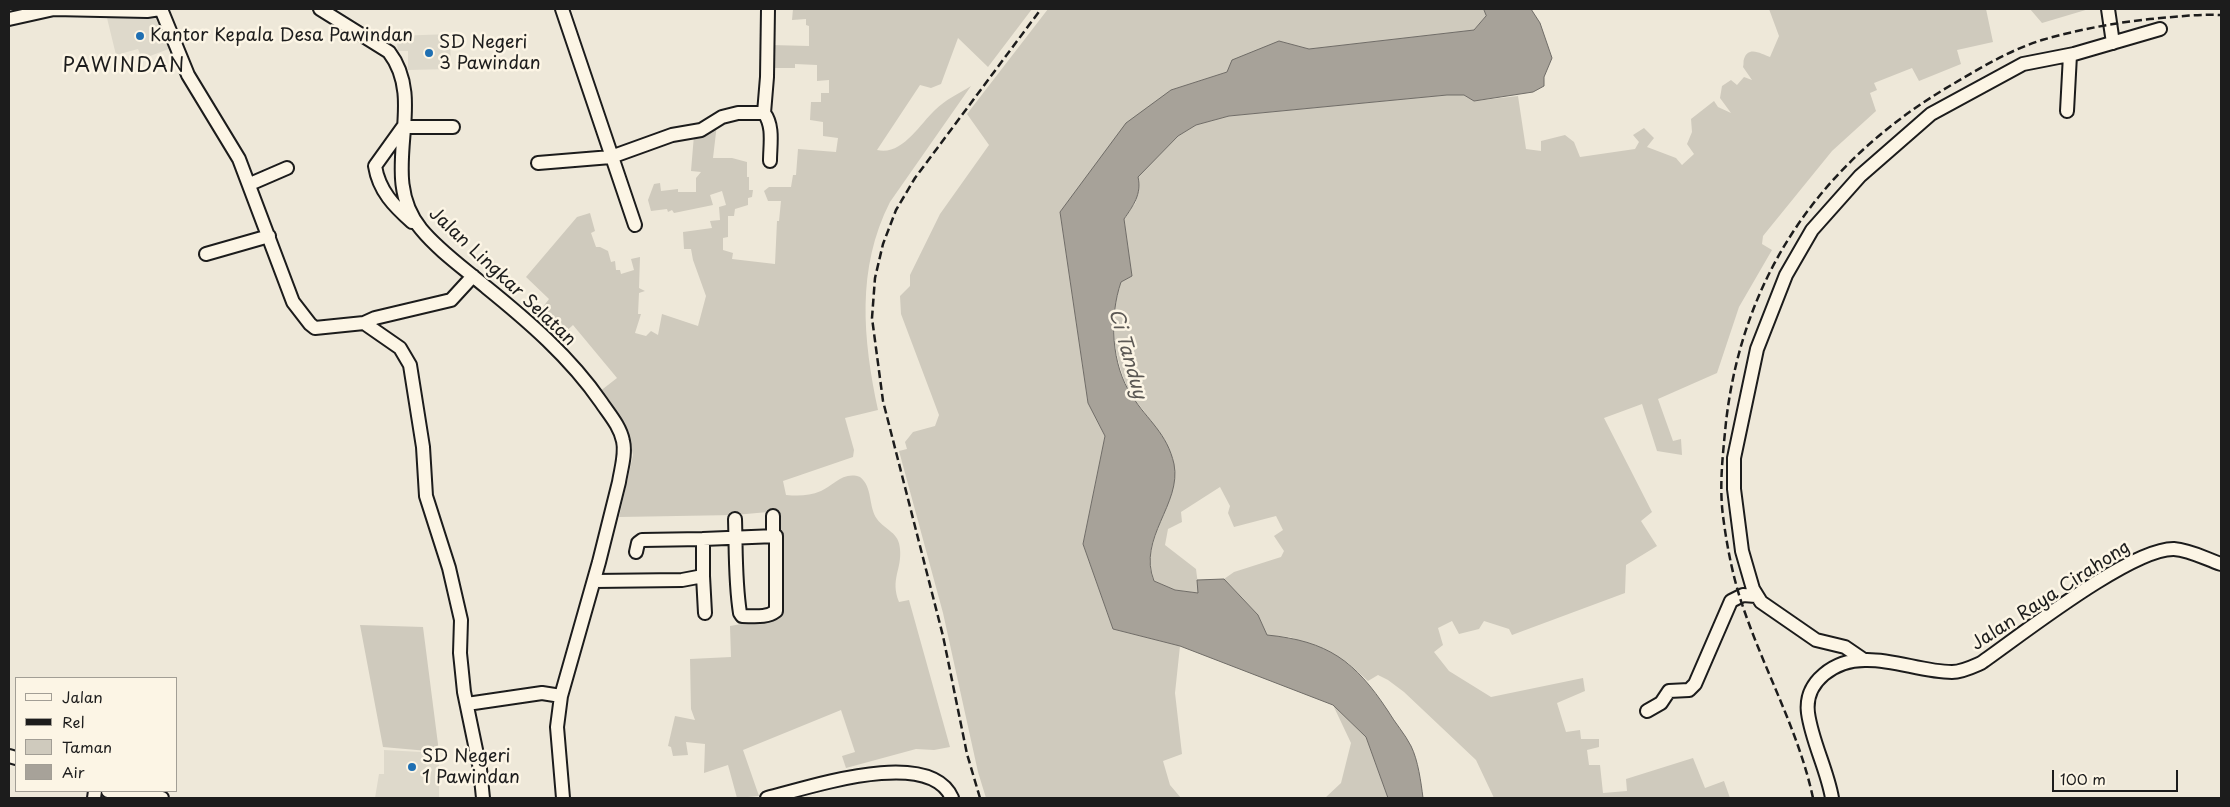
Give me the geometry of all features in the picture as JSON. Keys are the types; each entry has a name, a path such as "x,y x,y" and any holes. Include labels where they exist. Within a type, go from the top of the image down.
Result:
{"street":[{"path":"9,19 54,9 147,11 161,9 188,75 239,159 250,184 292,302 310,324 322,328 364,323 375,318 451,300 473,276"},
{"name":"Jalan Lingkar Selatan","path":"320,9 389,52 397,62 405,86 400,168 403,191 407,205 420,228 473,276 541,333 595,393 622,436 624,452 619,482 594,580 561,696 557,727 563,798"},
{"path":"562,9 635,224"},
{"path":"768,9 767,94 764,113 769,121 770,161"},
{"path":"2108,9 2113,42"},
{"path":"1864,660 1845,647 1816,640 1790,623 1756,596 1742,551 1734,489 1734,458 1757,349 1786,275 1812,230 1860,176 1931,114 2019,66 2070,55 2160,29"},
{"path":"2066,111 2070,55"},
{"path":"538,164 611,157 672,135 701,130 722,117 738,113 764,113"},
{"path":"420,228 396,207 383,192 375,166 402,127 453,127"},
{"path":"250,184 287,168"},
{"path":"206,254 269,236"},
{"path":"364,323 400,348 410,365 423,448 426,496 449,568 461,620 460,653 467,704 480,769 482,798"},
{"path":"773,516 773,536"},
{"path":"636,552 638,543 642,540 703,539 736,537 776,536 776,611 765,616 742,616 740,613 736,537 735,520"},
{"path":"703,539 705,613"},
{"name":"Jalan Raya Cirahong","path":"1832,798 1824,763 1808,712 1810,693 1813,684 1819,677 1850,663 1864,660 1935,671 1954,672 1968,669 1981,663 2116,571 2146,555 2174,549 2221,564"},
{"path":"594,580 682,580 703,576"},
{"path":"1647,711 1660,703 1669,691 1689,690 1695,684 1731,601 1743,596 1756,596"},
{"path":"467,704 542,693 561,696"},
{"path":"767,798 878,773 908,773 924,774 937,780 945,787 952,798"},
{"path":"116,792 162,798"}],"shaded area":[{"name":"Kantor Kepala Desa Pawindan","path":"134,11 155,12 174,47 142,59 138,49 116,55 107,18"},
{"name":"SD Negeri 3 Pawindan","path":"450,34 451,69 408,70 408,51 398,51 396,36"},
{"name":"SD Negeri 1 Pawindan","path":"384,750 439,753 439,798 375,798 379,774 384,774"}],"green space":[{"path":"793,9 1032,9 988,67 958,38 941,84 931,88 920,85 877,150 886,151 902,144 939,106 971,86 890,202 879,227 867,279 866,304 866,331 878,410 845,418 854,450 853,457 783,481 786,495 795,496 817,493 843,477 860,477 864,481 869,492 874,514 895,535 899,543 900,556 896,587 899,602 909,600 950,747 934,750 916,749 846,768 842,756 855,752 841,710 743,750 759,796 737,798 728,765 704,773 705,744 686,742 688,755 673,756 671,747 668,746 675,716 695,720 691,709 690,659 731,657 730,626 781,617 779,511 735,515 619,517 633,455 629,438 599,392 617,378 573,325 561,336 536,316 549,299 526,277 577,217 590,213 595,231 591,233 596,247 608,251 611,262 615,261 616,270 620,270 621,274 634,270 631,259 640,257 639,288 645,291 639,293 638,314 641,314 635,333 646,336 651,331 658,335 662,314 698,326 706,296 691,249 684,249 683,232 712,228 710,221 720,220 719,207 726,205 722,191 710,195 713,205 674,213 672,210 668,212 667,209 651,211 648,200 654,184 660,183 661,191 678,189 678,192 696,192 696,178 701,172 691,171 694,135 717,124 713,158 732,158 747,162 749,190 753,190 752,197 748,198 748,205 735,209 734,216 728,216 728,237 723,238 723,250 733,253 732,259 775,264 777,221 779,221 781,201 768,201 764,191 769,187 791,187 793,175 796,175 798,149 836,152 838,138 823,136 823,122 810,120 811,102 821,102 821,93 829,93 829,80 817,81 817,65 795,64 795,68 770,68 771,45 809,46 809,26 806,25 806,19 792,20"},
{"path":"1048,9 1484,9 1486,16 1474,30 1309,49 1279,41 1227,72 1171,90 1060,212 1088,403 1105,436 1083,544 1113,629 1180,646 1175,693 1182,754 1163,761 1170,785 1181,798 986,798 978,772 943,613 899,451 907,449 905,442 913,432 935,426 939,415 901,314 900,296 910,286 910,275 940,214 989,145 967,114"},
{"path":"1769,9 1986,9 1993,42 1957,50 1961,64 1919,81 1912,68 1874,83 1877,90 1870,93 1876,111 1832,151 1763,236 1762,244 1772,250 1739,307 1717,373 1658,399 1673,441 1681,439 1682,455 1657,451 1642,404 1604,418 1652,512 1641,521 1657,546 1626,565 1625,593 1512,635 1509,629 1484,621 1479,629 1459,634 1452,621 1438,628 1443,645 1434,652 1449,671 1491,697 1583,678 1585,691 1557,703 1566,732 1580,730 1581,739 1599,739 1599,747 1587,750 1589,765 1600,765 1603,793 1627,791 1626,779 1693,758 1705,788 1724,781 1730,798 1494,798 1476,760 1404,692 1388,680 1378,675 1368,681 1348,663 1290,637 1267,636 1258,615 1224,579 1234,572 1281,557 1284,551 1274,536 1283,530 1276,516 1234,527 1228,513 1230,506 1220,487 1181,512 1182,522 1168,529 1165,545 1196,569 1199,593 1175,590 1154,581 1151,572 1150,554 1170,491 1167,475 1148,418 1130,393 1124,379 1117,352 1114,324 1117,296 1121,282 1132,276 1124,219 1136,202 1137,177 1178,136 1196,125 1229,116 1447,95 1464,95 1474,101 1518,96 1526,149 1541,151 1541,141 1565,135 1574,142 1580,157 1635,149 1639,142 1633,135 1644,128 1654,138 1647,147 1676,158 1682,165 1694,154 1687,144 1692,132 1691,119 1714,101 1718,107 1731,113 1720,98 1722,86 1731,80 1737,85 1744,77 1752,80 1743,67 1744,59 1749,52 1752,51 1770,57 1779,36"},
{"path":"2030,9 2089,9 2042,23"},
{"path":"360,625 423,627 439,752 383,747"},
{"path":"1333,705 1366,737 1388,798 1325,798 1341,783 1351,743"}],"water":[{"path":"1484,9 1531,9 1540,23 1552,58 1544,77 1544,86 1533,92 1474,101 1464,95 1447,95 1229,116 1196,125 1178,136 1138,177 1138,194 1124,219 1132,276 1121,282 1117,296 1114,325 1116,356 1125,384 1138,405 1162,435 1174,464 1175,479 1172,493 1151,550 1150,565 1154,581 1175,590 1198,593 1197,580 1224,579 1258,615 1267,635 1307,642 1323,648 1338,656 1364,679 1409,742 1416,758 1423,798 1388,798 1366,737 1333,705 1180,646 1113,629 1083,544 1105,436 1088,403 1060,212 1126,123 1171,90 1227,72 1232,60 1279,41 1309,49 1474,30 1486,16"}],"railway":[{"path":"980,798 967,754 943,636 883,401 872,318 875,278 883,244 896,210 915,178 1041,9"},
{"path":"1813,798 1799,749 1739,596 1728,551 1721,493 1726,422 1735,368 1750,317 1771,269 1798,225 1829,185 1866,148 1907,114 1996,59 2042,40 2068,33 2150,19 2194,15 2221,15"}],"place":[{"name":"Kantor Kepala Desa Pawindan","path":"140,36"},
{"name":"SD Negeri 3 Pawindan","path":"429,53"},
{"name":"SD Negeri 1 Pawindan","path":"412,767"}],"district":[{"name":"PAWINDAN","path":"124,66"}],"water label":[{"name":"Ci Tanduy","path":"1127,354"}]}
